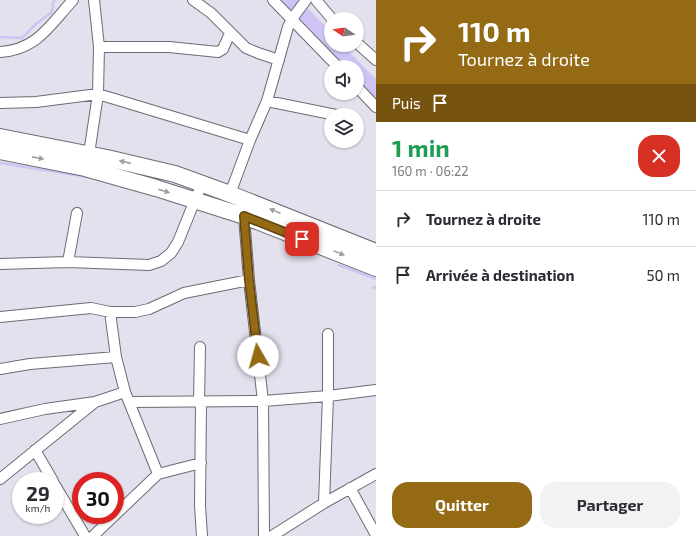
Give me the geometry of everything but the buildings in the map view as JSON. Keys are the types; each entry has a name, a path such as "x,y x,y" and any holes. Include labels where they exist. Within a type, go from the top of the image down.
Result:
{"main road":[{"path":"0,137 88,154 175,174 230,194 376,252"},
{"path":"0,151 85,168 194,200 244,216 376,268"}],"street":[{"path":"0,52 14,51 28,46 38,38 73,0"},
{"path":"88,154 98,94 99,47 94,0"},
{"path":"193,0 211,13 246,48 279,60"},
{"path":"274,0 294,16 332,60"},
{"path":"230,194 250,140 267,101 288,27 306,0"},
{"path":"316,0 326,12"},
{"path":"99,47 169,48 218,52 223,49 230,33"},
{"path":"364,49 376,60"},
{"path":"0,103 36,102 98,94 250,140"},
{"path":"364,94 376,107"},
{"path":"267,101 324,113"},
{"path":"0,264 68,262 149,265 161,261 171,253 178,242 194,200 202,184"},
{"path":"68,262 76,213"},
{"path":"244,216 249,280 263,401 264,536"},
{"path":"0,317 91,308 110,312 135,312 149,309 184,292 249,280"},
{"path":"110,312 116,357 125,392 158,474"},
{"path":"324,503 328,396 328,334"},
{"path":"200,347 202,463 200,505 202,536"},
{"path":"0,369 30,364 116,357"},
{"path":"130,402 200,403 263,401 328,396 376,390"},
{"path":"0,419 16,414 95,402 125,392"},
{"path":"0,479 95,402"},
{"path":"35,450 48,472"},
{"path":"124,506 158,474 202,463"},
{"path":"272,536 324,503 376,474"},
{"path":"350,488 376,535"},
{"path":"64,500 85,536"},
{"path":"93,536 106,524"}],"waterway":[{"path":"0,37 22,38 37,23 51,13 55,0"},
{"path":"289,0 324,37"},
{"path":"339,52 346,60"},
{"path":"364,78 376,91"},
{"path":"0,163 88,177"},
{"path":"339,265 376,279"}],"route":[{"path":"258,356 249,280 244,216 302,239"}]}
